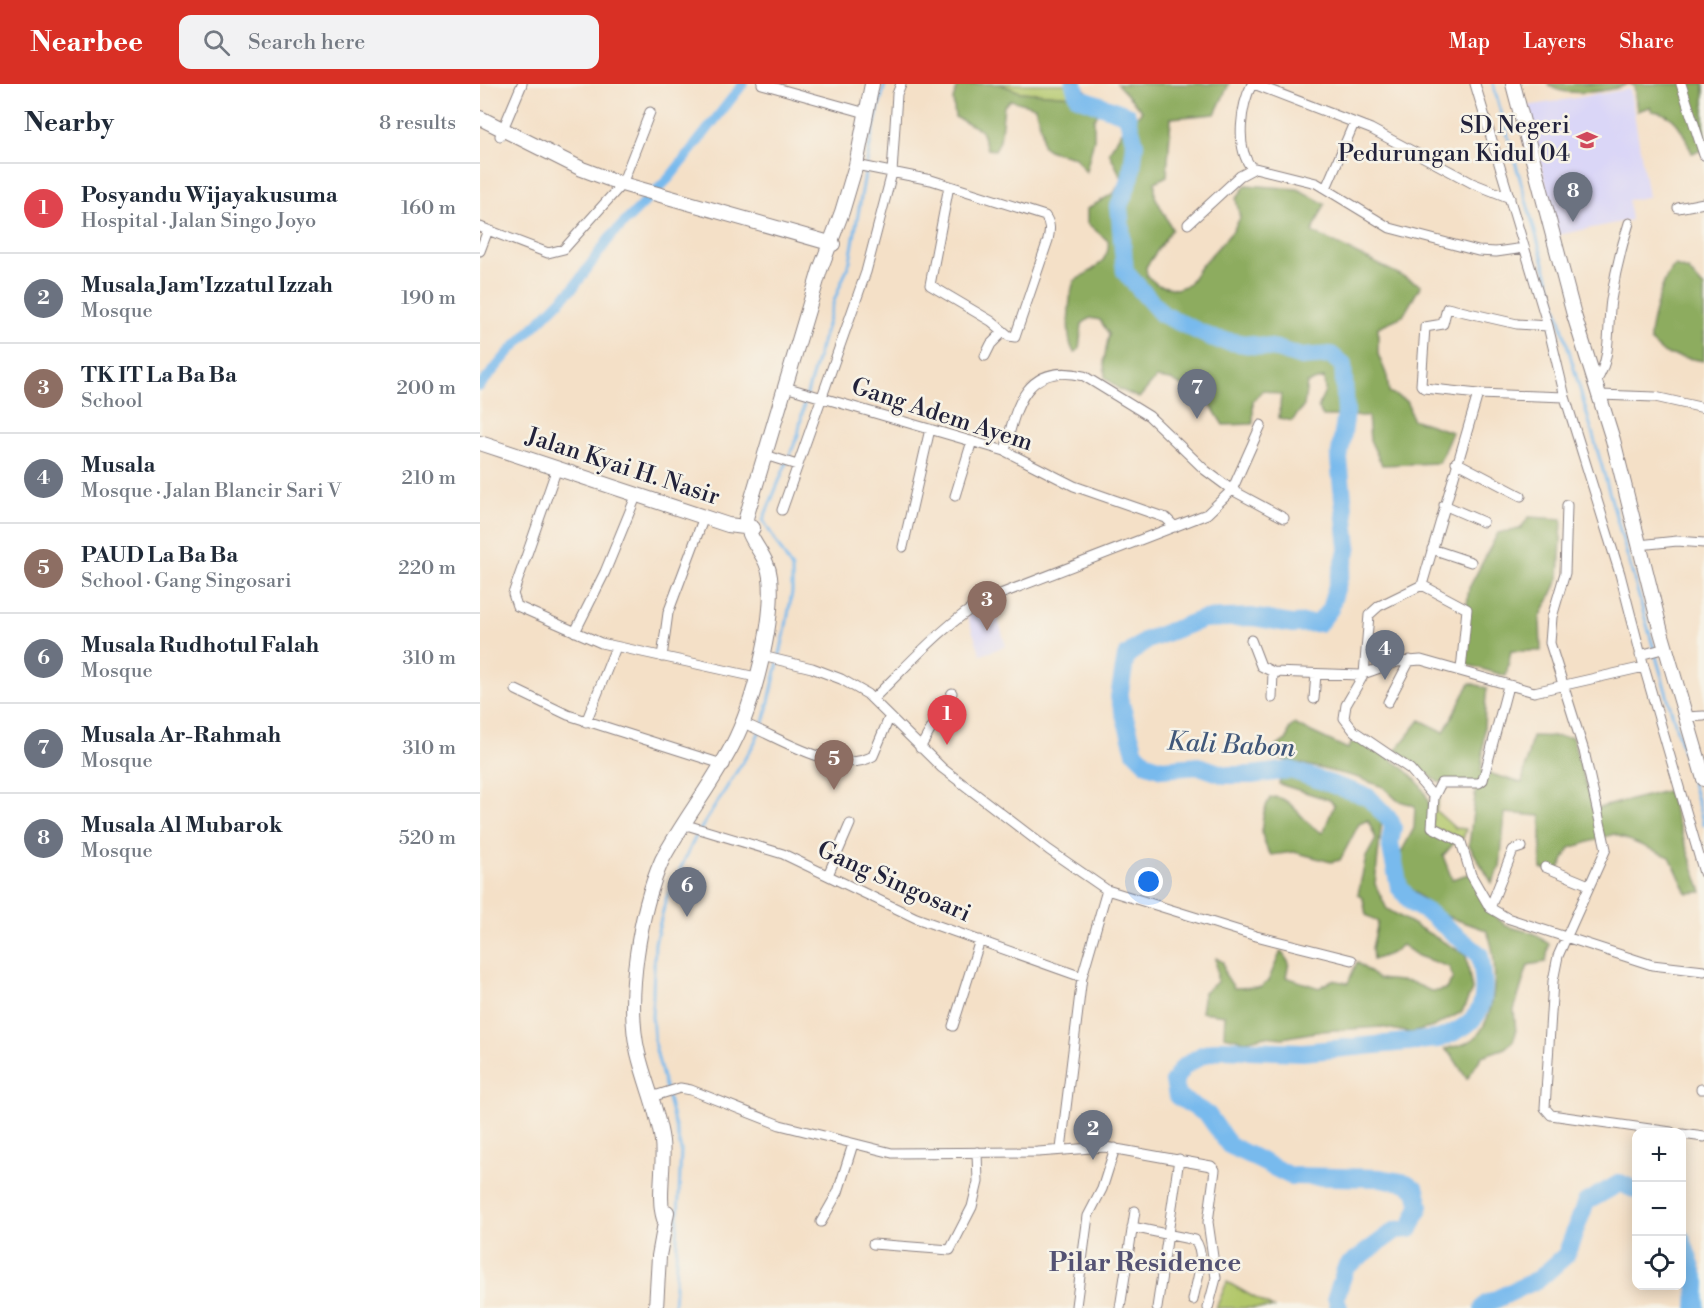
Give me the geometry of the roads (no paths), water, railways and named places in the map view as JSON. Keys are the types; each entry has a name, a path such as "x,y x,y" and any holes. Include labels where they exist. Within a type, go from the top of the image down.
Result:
{"main road":[{"path":"656,1308 663,1219 663,1149 656,1095 637,1051 635,1029 638,950 653,880 689,826 725,764 751,727 775,630 777,575 771,555 750,528 792,389 831,246 861,166 866,113 872,84"},
{"path":"1513,84 1574,315 1598,388 1661,632 1663,649 1704,779"},
{"path":"480,118 501,132"},
{"path":"480,126 501,132 620,187 831,246"},
{"name":"Jalan Kyai H. Nasir","path":"480,443 704,518 750,528"},
{"path":"725,764 740,730 756,677 769,657"}],"street":[{"path":"501,132 522,84"},
{"path":"762,84 866,113"},
{"path":"782,510 866,272 889,172 897,94 902,84"},
{"path":"1510,198 1472,183 1353,123 1253,84 1241,111 1247,159 1255,168 1300,178 1326,188 1390,228 1478,251 1496,252 1524,248"},
{"path":"1475,84 1548,326 1565,397 1645,654 1644,667 1704,873"},
{"path":"1681,84 1692,112 1704,155"},
{"path":"480,250 484,228 548,253 559,252 577,237 620,187 650,112"},
{"path":"1326,188 1353,123"},
{"path":"861,166 949,186 1045,216 1049,222 1048,240 1018,332 1013,337 930,284 949,186"},
{"path":"1188,224 1240,176 1255,168"},
{"path":"1678,208 1704,203"},
{"path":"1629,223 1619,256 1611,302 1606,360 1598,388 1704,408"},
{"path":"1548,326 1517,324 1447,308 1443,324 1424,328 1421,386 1478,394 1565,397"},
{"path":"985,356 991,344 1004,332"},
{"path":"1005,451 1018,406 1035,381 1052,374 1084,376 1149,416 1205,470 1232,490 1284,518"},
{"name":"Gang Adem Ayem","path":"792,389 1005,451 1074,486 1166,518 1175,527"},
{"path":"1434,797 1410,769 1346,723 1344,711 1364,674 1368,615 1379,606 1422,585 1456,462 1478,394"},
{"path":"873,699 900,671 965,613 985,600 1175,527 1207,514 1220,505 1232,490 1262,425"},
{"path":"903,547 930,429"},
{"path":"955,496 972,441"},
{"path":"772,457 796,465"},
{"path":"1456,462 1521,496"},
{"path":"557,468 513,594 517,606 575,632 616,647 756,677"},
{"path":"575,632 605,572 637,494"},
{"path":"1444,505 1483,522"},
{"path":"1567,505 1565,573 1552,617 1550,643 1584,752 1606,842 1604,858 1566,935 1553,981 1545,1106 1547,1112 1646,1128"},
{"path":"662,657 668,613 704,518"},
{"path":"1639,545 1677,541 1704,543"},
{"path":"1432,549 1471,562"},
{"path":"1422,585 1467,609 1461,670"},
{"path":"1251,640 1261,666 1273,672 1364,674 1410,660 1461,670 1534,692 1565,687 1644,667"},
{"path":"586,722 616,647"},
{"path":"1645,654 1663,649"},
{"path":"769,657 841,679 873,699 920,748 1049,850 1107,890 1256,936 1352,960"},
{"path":"1388,702 1410,660"},
{"path":"1272,698 1273,672"},
{"path":"1314,699 1316,674"},
{"path":"1508,686 1483,780 1479,783 1441,783 1434,797 1432,827 1461,842 1472,875 1490,908 1519,923 1566,935 1652,965 1704,971"},
{"path":"516,690 586,722 725,764"},
{"path":"920,748 952,693"},
{"path":"1685,717 1704,716"},
{"path":"751,727 833,761 858,761 870,758 876,753 889,718"},
{"path":"828,875 850,824"},
{"name":"Gang Singosari","path":"689,826 783,854 916,918 1082,977"},
{"path":"1490,908 1513,850 1522,847"},
{"path":"1545,867 1589,885"},
{"path":"1061,1149 1082,977 1107,890"},
{"path":"953,1026 980,940"},
{"path":"656,1095 684,1088 780,1125 898,1154 1110,1147 1214,1167 1208,1222 1216,1278 1208,1308"},
{"path":"1686,1135 1704,1137"},
{"path":"821,1222 838,1192 853,1144"},
{"path":"1076,1306 1088,1216 1102,1189 1110,1147"},
{"path":"873,1244 950,1250 974,1198 978,1182 977,1152"},
{"path":"1157,1308 1179,1159"},
{"path":"1120,1308 1134,1211"},
{"path":"1132,1227 1195,1240 1199,1246 1201,1258 1193,1300"}],"water":[{"path":"1066,84 1079,84 1093,97 1113,107 1106,112 1087,106 1074,96"}],"waterway":[{"path":"480,386 510,351 574,287 611,236 670,177 743,84"},
{"path":"674,1308 681,1150 655,1046 652,1017 655,943 666,899 695,838 754,744 765,719 785,632 792,592 792,569 763,520 798,435 804,404 834,301 850,261 871,139 885,84"},
{"name":"Kali Babon","path":"1074,84 1078,97 1127,115 1135,144 1131,176 1119,206 1125,272 1162,314 1214,339 1277,349 1301,357 1331,355 1343,365 1346,413 1339,459 1348,548 1330,609 1319,623 1292,624 1252,617 1203,619 1147,640 1126,656 1119,697 1135,752 1147,764 1162,769 1199,766 1225,775 1251,775 1291,770 1368,797 1390,820 1393,827 1390,843 1399,887 1413,904 1430,914 1480,955 1484,986 1480,1008 1466,1025 1438,1039 1303,1052 1223,1049 1202,1055 1183,1067 1174,1081 1177,1096 1208,1115 1229,1145 1291,1176 1380,1178 1407,1183 1416,1190 1420,1206 1410,1229 1396,1230 1346,1267 1336,1297 1339,1308"},
{"path":"1493,84 1704,825"},
{"name":"Kali Babon","path":"1483,1308 1486,1304 1539,1279 1566,1255 1586,1202 1620,1183 1632,1188"},
{"name":"Kali Babon","path":"1686,1251 1697,1283 1696,1308"}],"place":[{"name":"SD Negeri Pedurungan Kidul 04","path":"1587,140"},
{"name":"Musala Al Mubarok","path":"1573,222"},
{"name":"Musala Ar-Rahmah","path":"1197,419"},
{"name":"TK IT La Ba Ba","path":"987,631"},
{"name":"Musala","path":"1385,680"},
{"name":"Posyandu Wijayakusuma","path":"947,745"},
{"name":"PAUD La Ba Ba","path":"834,790"},
{"name":"Musala Rudhotul Falah","path":"687,917"},
{"name":"Musala Jam'Izzatul Izzah","path":"1093,1160"}],"district":[{"name":"Pilar Residence","path":"1145,1263"}]}
